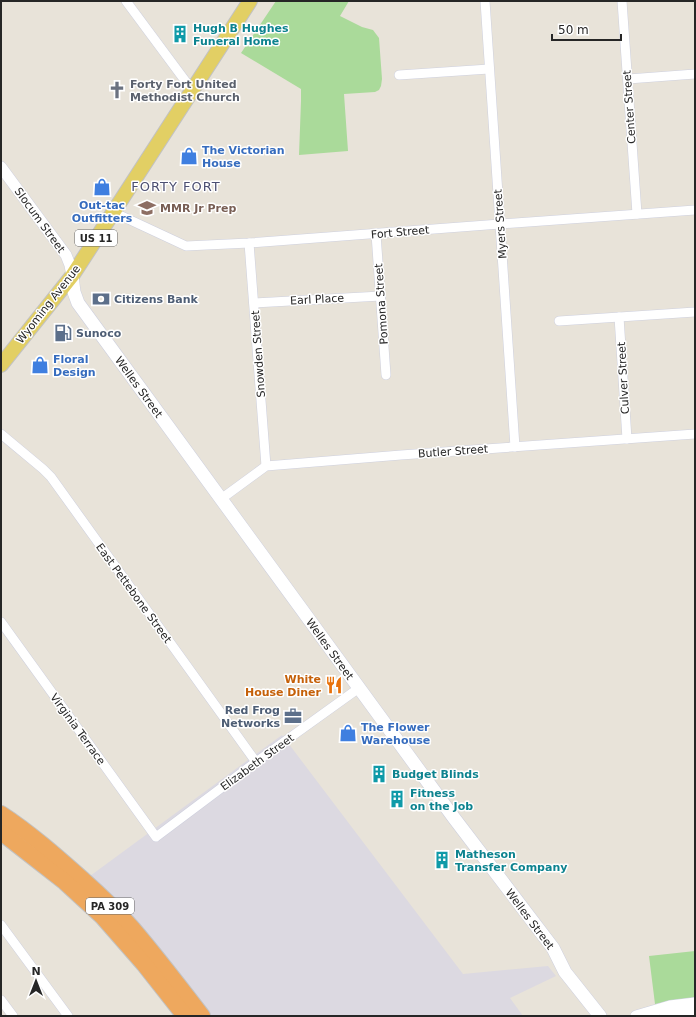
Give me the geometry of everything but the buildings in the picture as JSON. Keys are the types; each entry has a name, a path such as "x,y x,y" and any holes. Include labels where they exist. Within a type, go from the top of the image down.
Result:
{"highway":[{"name":"PA 309","path":"1,814 54,854 131,927 202,1016"},
{"name":"PA 309","path":"1,832 65,882 102,916 144,964 185,1016"}],"main road":[{"name":"Wyoming Avenue","path":"1,365 72,276 250,1"},
{"name":"Welles Street","path":"72,276 74,292 78,303 454,818 553,948 565,972 600,1016"},
{"path":"679,1016 694,1008"}],"street":[{"path":"126,1 192,90"},
{"name":"Myers Street","path":"485,1 515,447"},
{"name":"Center Street","path":"622,1 637,214"},
{"path":"399,74 489,69"},
{"path":"628,79 695,74"},
{"name":"Slocum Street","path":"1,167 66,256 70,265 72,276"},
{"name":"Fort Street","path":"113,212 186,246 249,243 695,210"},
{"name":"Pomona Street","path":"376,234 386,375"},
{"name":"Snowden Street","path":"249,243 266,466"},
{"name":"Earl Place","path":"254,303 381,296"},
{"path":"559,321 695,312"},
{"name":"Culver Street","path":"619,317 627,439"},
{"name":"East Pettebone Street","path":"1,434 51,477 256,762"},
{"name":"Butler Street","path":"266,466 695,434"},
{"path":"221,499 266,466"},
{"name":"Virginia Terrace","path":"1,622 156,837"},
{"name":"Elizabeth Street","path":"156,837 256,762 359,688"},
{"path":"1,925 68,1016"},
{"path":"1,1000 13,1016"},
{"path":"636,1016 670,1006 694,1008"},
{"path":"665,1016 694,1008"}],"shaded area":[{"path":"282,735 463,974 548,966 556,976 510,998 523,1016 211,1016 148,936 90,876"}],"green space":[{"path":"276,1 349,1 340,16 362,27 373,30 379,38 382,79 379,90 375,92 344,94 348,151 299,155 301,89 241,53"},
{"path":"695,951 695,999 655,1004 649,956"}],"place":[{"name":"Hugh B Hughes Funeral Home","path":"180,34"},
{"name":"Forty Fort United Methodist Church","path":"117,90"},
{"name":"The Victorian House","path":"189,156"},
{"name":"Out-tac Outfitters","path":"102,187"},
{"name":"MMR Jr Prep","path":"147,208"},
{"name":"Citizens Bank","path":"101,299"},
{"name":"Sunoco","path":"63,333"},
{"name":"Floral Design","path":"40,365"},
{"name":"White House Diner","path":"334,685"},
{"name":"Red Frog Networks","path":"293,716"},
{"name":"The Flower Warehouse","path":"348,733"},
{"name":"Budget Blinds","path":"379,774"},
{"name":"Fitness on the Job","path":"397,799"},
{"name":"Matheson Transfer Company","path":"442,860"}],"district":[{"name":"FORTY FORT","path":"176,186"}]}
